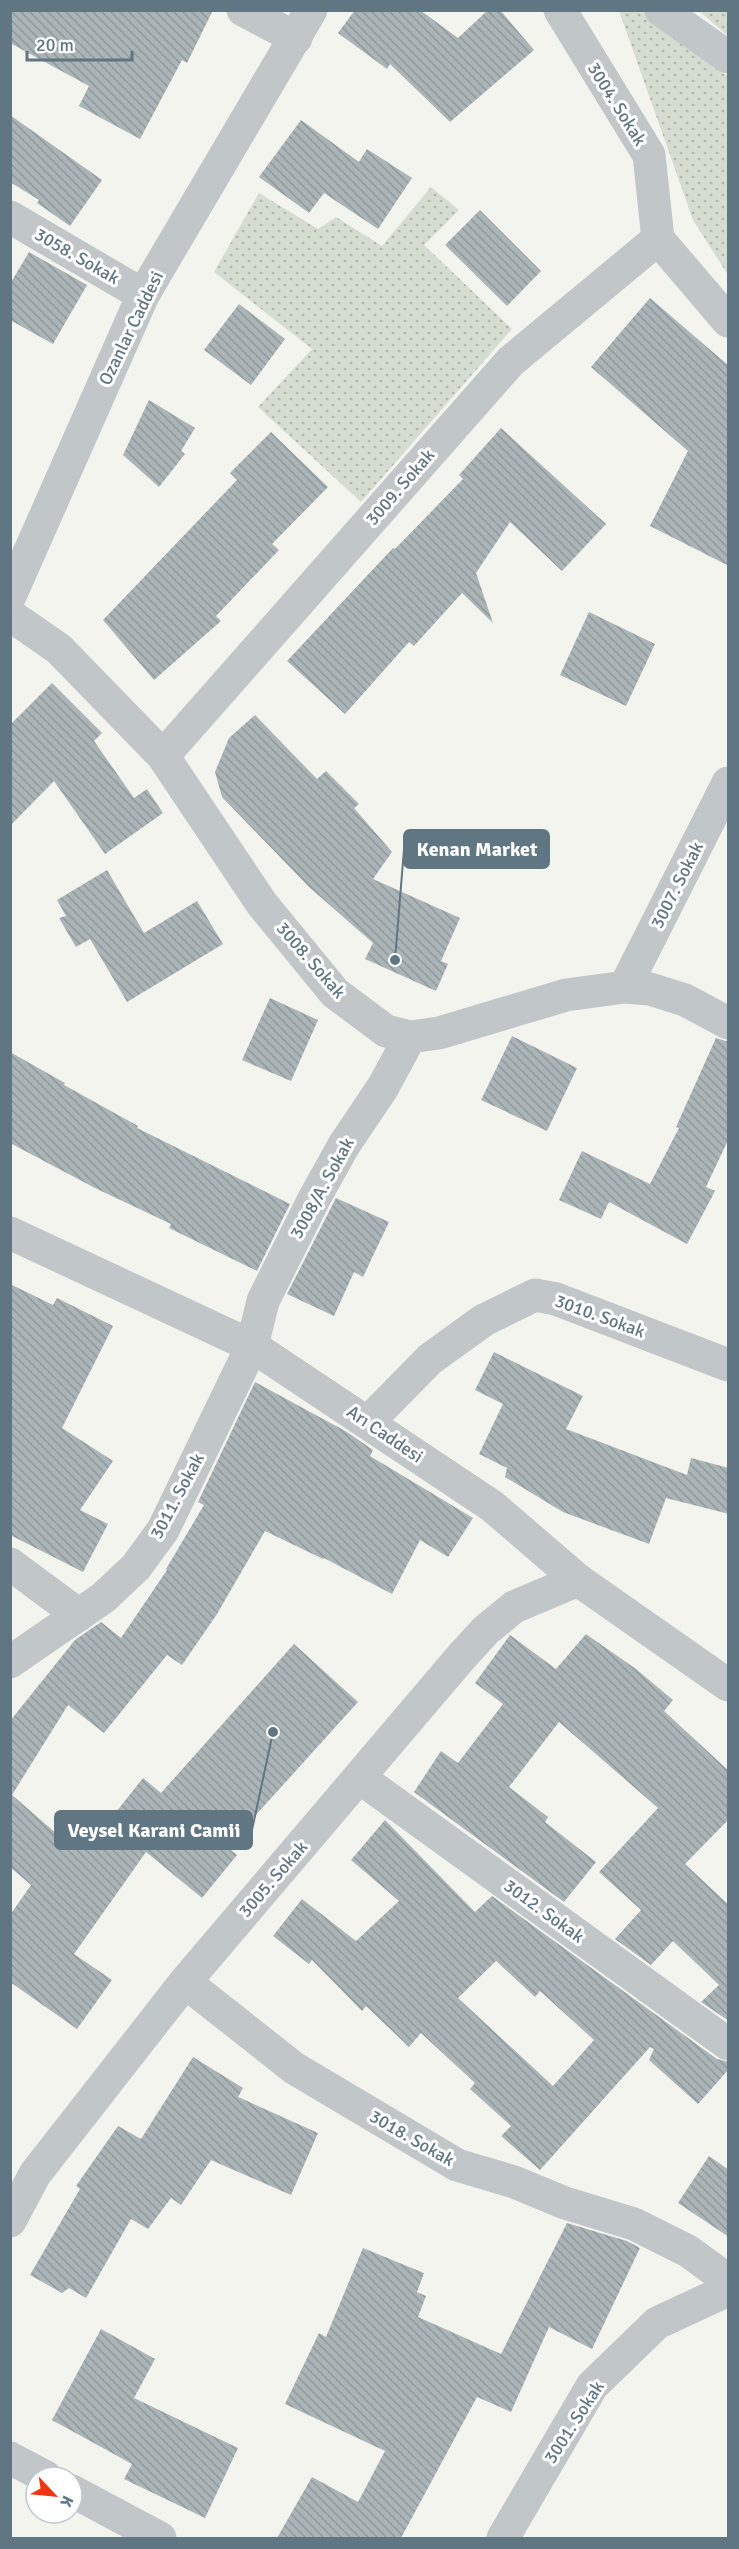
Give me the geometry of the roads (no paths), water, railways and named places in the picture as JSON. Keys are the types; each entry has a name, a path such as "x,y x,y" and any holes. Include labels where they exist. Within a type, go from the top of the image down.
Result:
{"street":[{"path":"243,10 304,24"},
{"name":"3004. Sokak","path":"560,10 649,155 658,239"},
{"path":"661,10 729,57"},
{"name":"Ozanlar Caddesi","path":"10,596 143,295 304,24"},
{"name":"3058. Sokak","path":"10,218 143,295"},
{"path":"658,239 729,321"},
{"name":"3009. Sokak","path":"162,756 511,362 658,239"},
{"name":"3008. Sokak","path":"10,615 59,649 162,756 262,904 335,993 386,1031 410,1037 440,1033 566,995 626,987 650,989 685,1000 729,1023"},
{"name":"3007. Sokak","path":"626,987 729,783"},
{"name":"3008/A. Sokak","path":"252,1346 264,1301 315,1197 344,1144 383,1087 410,1037"},
{"name":"Arı Caddesi","path":"10,1233 252,1346 492,1506 578,1580 727,1679"},
{"name":"3010. Sokak","path":"368,1422 430,1359 484,1320 535,1295 556,1299 729,1365"},
{"name":"3011. Sokak","path":"10,1662 103,1598 136,1567 163,1530 252,1346"},
{"path":"10,1564 78,1615"},
{"name":"3005. Sokak","path":"10,2221 35,2174 185,1982 486,1630 514,1607 578,1580"},
{"name":"3012. Sokak","path":"360,1778 729,2044"},
{"name":"3018. Sokak","path":"185,1982 294,2068 457,2165 514,2182 565,2203 634,2224 688,2251 729,2280"},
{"name":"3001. Sokak","path":"503,2538 592,2386 657,2323 729,2290"},
{"path":"10,2458 24,2465"},
{"path":"84,2497 160,2538"}],"place":[{"name":"Kenan Market","path":"395,960"},
{"name":"Veysel Karani Camii","path":"273,1732"}]}
